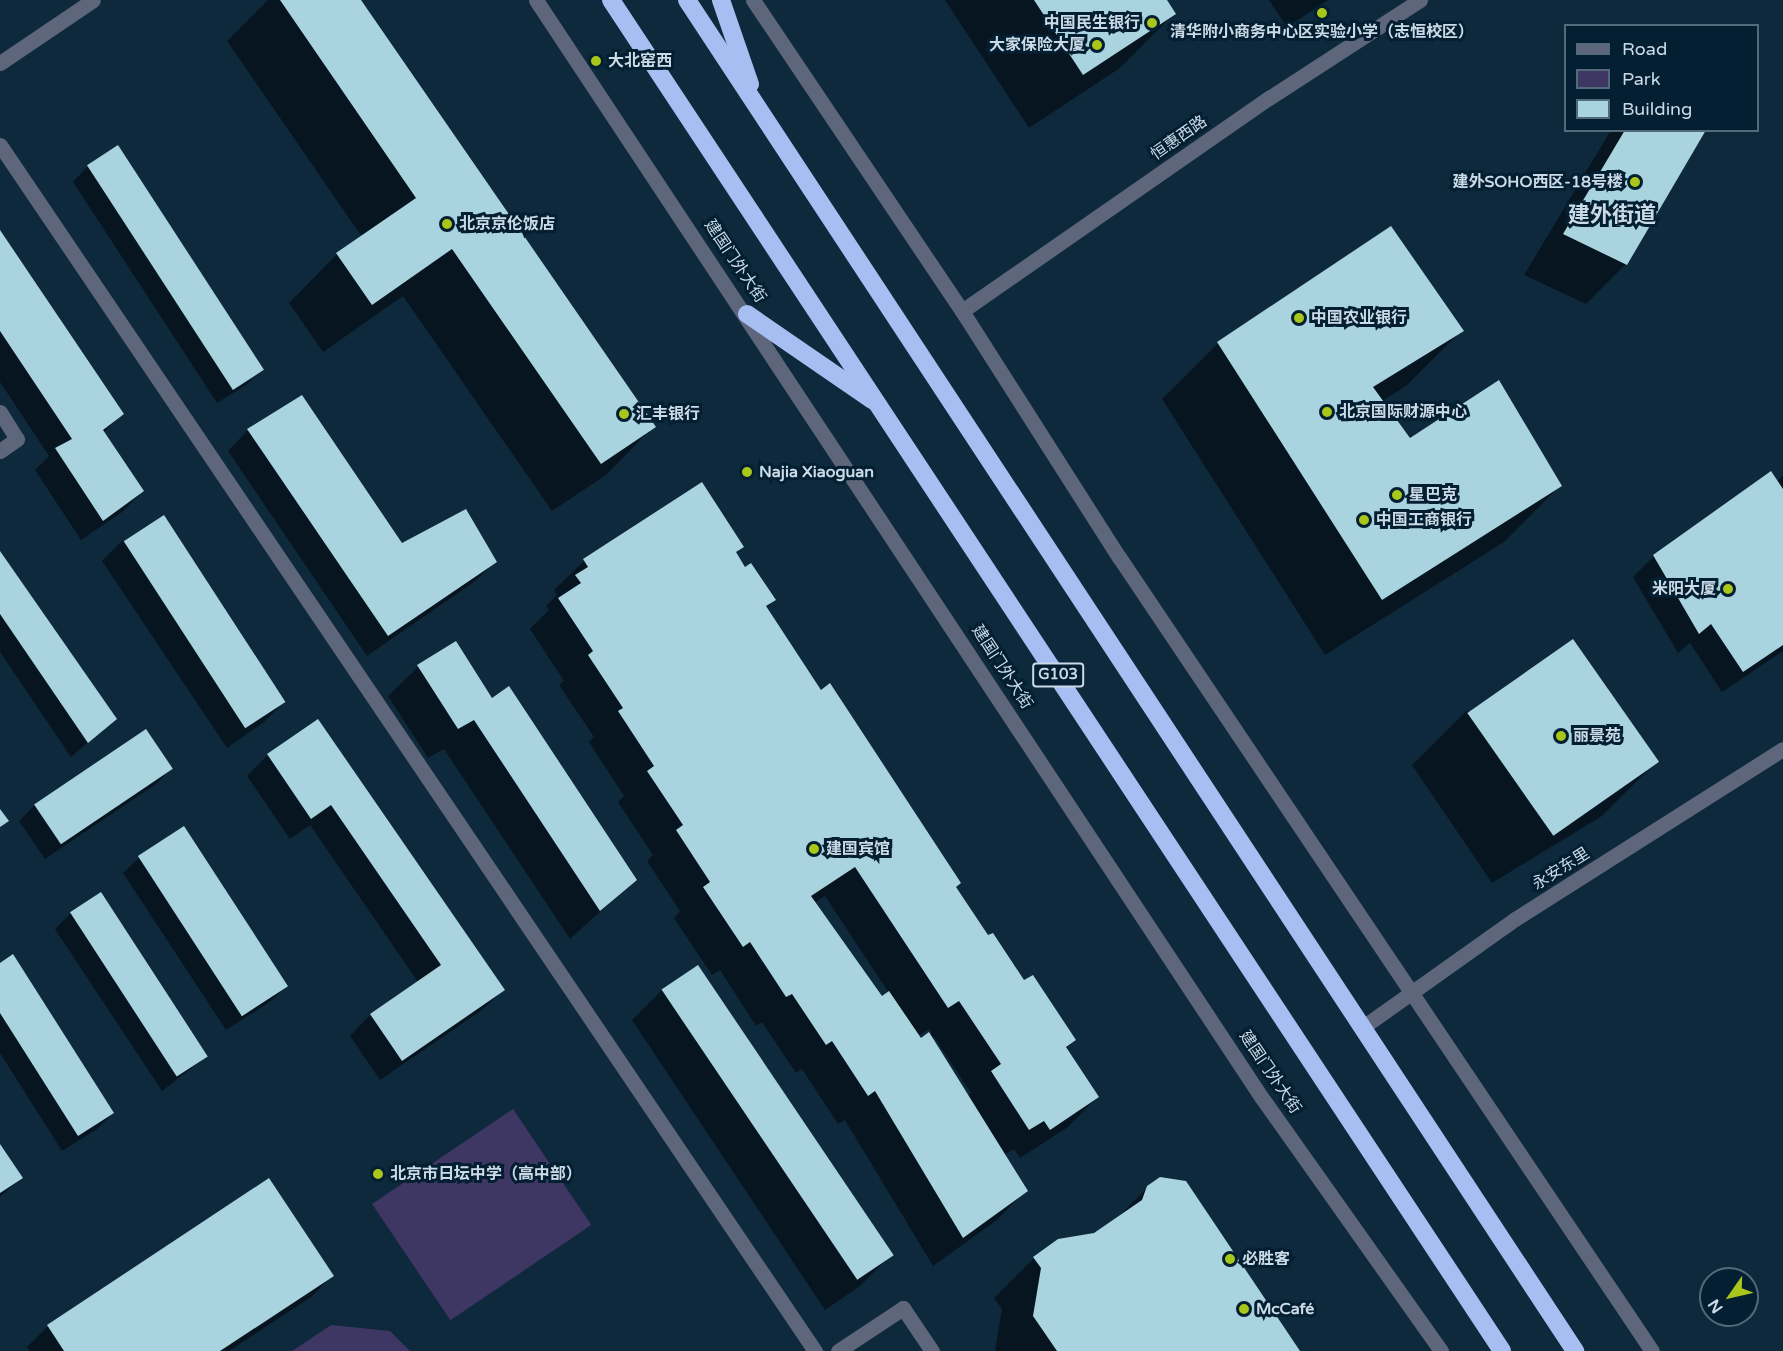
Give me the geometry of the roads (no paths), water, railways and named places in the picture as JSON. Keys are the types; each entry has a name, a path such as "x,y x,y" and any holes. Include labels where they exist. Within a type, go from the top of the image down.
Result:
{"highway":[{"name":"G103","path":"611,0 1502,1351"},
{"path":"687,0 1575,1351"},
{"path":"721,0 758,108"},
{"path":"747,314 881,407"}],"street":[{"path":"0,63 93,0"},
{"name":"建国门外大街","path":"536,0 747,314 1263,1098 1442,1351"},
{"path":"753,0 962,311 1119,557 1653,1351"},
{"name":"恒惠西路","path":"962,311 1269,98 1420,0"},
{"path":"0,145 815,1351"},
{"path":"0,412 17,439 0,451"},
{"name":"永安东里","path":"1363,1027 1515,919 1783,749"},
{"path":"838,1351 903,1308 932,1351"}],"place":[{"name":"清华附小商务中心区实验小学（志恒校区）","path":"1322,13"},
{"name":"中国民生银行","path":"1152,23"},
{"name":"大家保险大厦","path":"1097,45"},
{"name":"大北窑西","path":"596,61"},
{"name":"建外SOHO西区-18号楼","path":"1635,182"},
{"name":"北京京伦饭店","path":"447,224"},
{"name":"中国农业银行","path":"1299,318"},
{"name":"北京国际财源中心","path":"1327,412"},
{"name":"汇丰银行","path":"624,414"},
{"name":"Najia Xiaoguan","path":"747,472"},
{"name":"星巴克","path":"1397,495"},
{"name":"中国工商银行","path":"1364,520"},
{"name":"米阳大厦","path":"1728,589"},
{"name":"丽景苑","path":"1561,736"},
{"name":"建国宾馆","path":"814,849"},
{"name":"北京市日坛中学（高中部）","path":"378,1174"},
{"name":"必胜客","path":"1230,1259"},
{"name":"McCafé","path":"1244,1309"}],"district":[{"name":"建外街道","path":"1612,216"}]}
